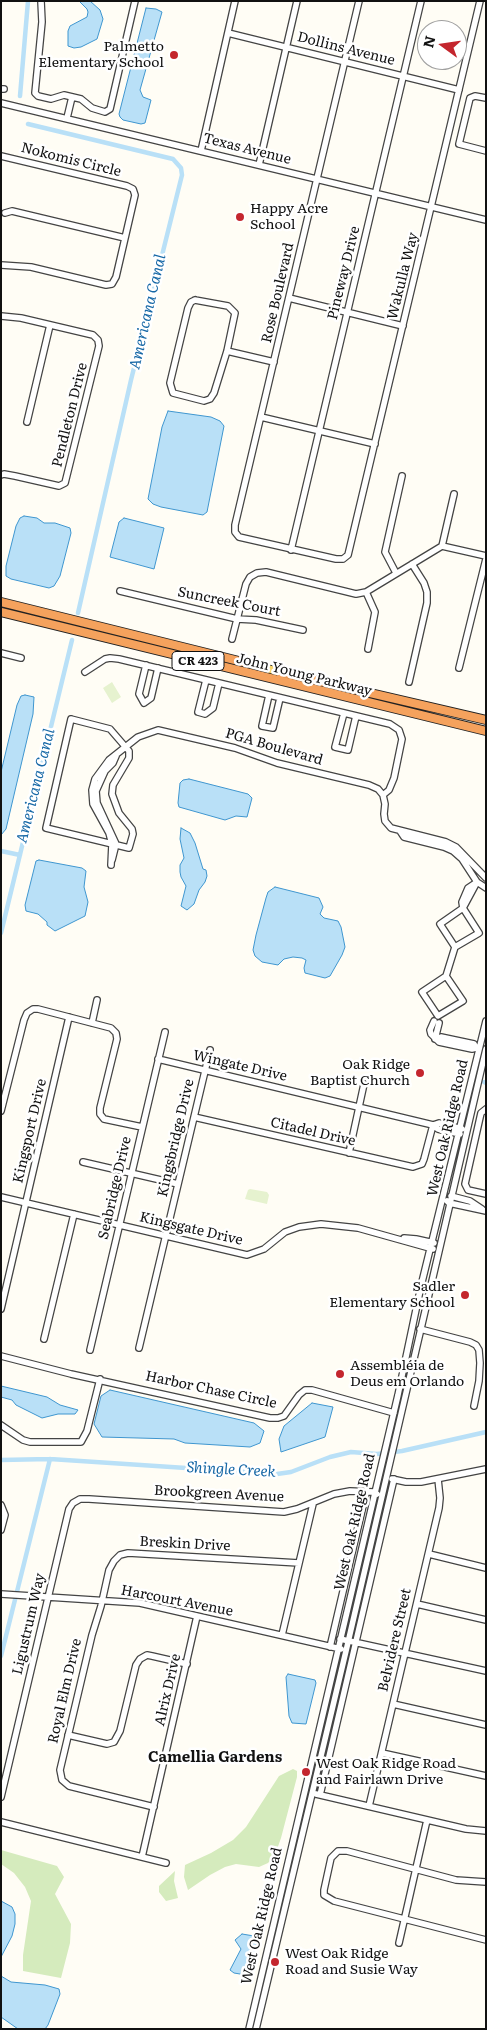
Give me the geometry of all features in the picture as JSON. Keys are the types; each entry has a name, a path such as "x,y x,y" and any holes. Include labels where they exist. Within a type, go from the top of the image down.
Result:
{"highway":[{"name":"John Young Parkway","path":"1,602 247,664"},
{"name":"John Young Parkway","path":"1,612 486,731"},
{"path":"228,669 235,665 247,664"},
{"name":"John Young Parkway","path":"280,672 486,720"}],"main road":[{"name":"John Young Parkway","path":"247,664 280,672"}],"street":[{"path":"41,1 42,22 35,93 38,96 51,99 64,95 81,99 98,111 105,112 110,109 135,1"},
{"path":"201,151 235,1"},
{"path":"258,165 298,1"},
{"name":"Rose Boulevard","path":"291,550 239,537 235,532 359,1"},
{"name":"Pineway Drive","path":"291,550 421,1"},
{"name":"Wakulla Way","path":"291,550 336,560 343,559 348,555 480,1"},
{"name":"Dollins Avenue","path":"228,33 459,90"},
{"path":"486,98 475,96 470,98 459,144 486,150"},
{"path":"67,118 72,97"},
{"name":"Texas Avenue","path":"1,103 486,220"},
{"name":"Nokomis Circle","path":"1,156 127,186 133,189 135,195 116,276 112,284 106,285 31,267 1,265"},
{"path":"4,213 12,211 125,238"},
{"path":"289,298 404,326"},
{"path":"200,300 233,308 235,319 227,351 214,393 210,399 204,401 173,394 170,383 190,302 200,300"},
{"path":"1,316 50,325 27,422"},
{"name":"Pendleton Drive","path":"1,475 10,475 59,486 65,483 99,346 98,340 94,335 50,325"},
{"path":"227,351 274,362"},
{"path":"261,417 375,444"},
{"path":"396,573 385,552 402,476"},
{"path":"232,639 246,584 250,577 257,573 266,572 344,592 356,594 366,592 442,546 454,494"},
{"path":"442,546 486,558 459,668"},
{"path":"409,682 427,603 427,592 424,583 412,564"},
{"name":"Suncreek Court","path":"120,591 237,619 256,620 304,630"},
{"path":"366,592 376,612 368,649"},
{"path":"1,653 21,658"},
{"path":"85,672 110,658 390,724 399,730 402,739 394,778 389,790 383,795 386,821 390,828 446,842 456,847 486,878"},
{"path":"146,666 139,694 144,703 151,698 158,668"},
{"path":"206,680 198,712 205,714 213,708 219,683"},
{"path":"269,695 262,726 273,728 280,698"},
{"path":"344,714 335,746 348,750 356,716"},
{"path":"71,719 110,729 127,746 130,754 130,758 113,785 112,794 118,813 132,829 133,834 130,848 114,844 46,828 71,719"},
{"name":"PGA Boulevard","path":"114,844 93,804 92,790 100,769 147,732 158,730 170,732 235,748 277,763 369,785 378,789 383,795"},
{"path":"400,831 404,837 444,847 453,852 462,859 477,882 486,888"},
{"path":"455,948 440,924 463,908 477,882"},
{"path":"446,976 463,1001 438,1016 422,992 446,976 455,948 479,933 463,908"},
{"path":"92,1023 98,1000"},
{"path":"1,1111 24,1020 33,1009 38,1009 111,1028 116,1033 117,1039 100,1114 104,1119 142,1127"},
{"name":"Kingsport Drive","path":"1,1309 69,1017"},
{"name":"West Oak Ridge Road","path":"249,2029 312,1793 346,1651 451,1196 456,1159 463,1132 460,1131 486,1021"},
{"path":"435,1039 437,1022"},
{"name":"Seabridge Drive","path":"90,1350 165,1032"},
{"path":"441,1037 474,1044 476,1048 472,1049 439,1042 435,1039 441,1037"},
{"name":"West Oak Ridge Road","path":"256,2029 316,1743 394,1412 423,1279 486,1049"},
{"name":"Kingsbridge Drive","path":"139,1348 210,1050"},
{"name":"Wingate Drive","path":"158,1059 433,1125 439,1123 460,1131"},
{"path":"349,1153 364,1084"},
{"path":"486,1109 481,1112 465,1184 468,1190 486,1194"},
{"name":"Citadel Drive","path":"194,1117 413,1167 422,1164 424,1160 433,1125"},
{"path":"83,1162 178,1184"},
{"path":"455,1167 447,1200 449,1203 486,1211"},
{"path":"451,1196 470,1201 486,1211"},
{"name":"Kingsgate Drive","path":"1,1197 247,1255 264,1249 285,1232 310,1225 347,1226 400,1238 414,1244 439,1247"},
{"path":"44,1338 74,1214"},
{"path":"423,1279 425,1292 420,1311 423,1316"},
{"path":"420,1329 470,1342 479,1350 483,1364 474,1406"},
{"path":"410,1340 413,1342 408,1362 411,1367"},
{"name":"Harbor Chase Circle","path":"1,1356 71,1374 270,1418 284,1416 299,1395 306,1390 394,1412"},
{"path":"1,1425 23,1440 30,1442 81,1442 86,1431 100,1379"},
{"path":"385,1449 387,1455 382,1476 406,1482 420,1482 486,1469"},
{"path":"320,1795 394,1479"},
{"name":"Belvidere Street","path":"369,1806 439,1508 438,1479"},
{"name":"Brookgreen Avenue","path":"89,1499 284,1512 297,1510 334,1494 350,1491 374,1492"},
{"path":"369,1548 367,1538 378,1495 374,1492"},
{"path":"330,1647 366,1493"},
{"name":"Ligustrum Way","path":"1,1797 69,1509 73,1503 89,1499"},
{"path":"282,1635 313,1504"},
{"path":"1,1505 5,1515 1,1530"},
{"name":"Breskin Drive","path":"101,1600 114,1561 120,1555 128,1553 299,1562"},
{"path":"428,1554 486,1568"},
{"name":"Harcourt Avenue","path":"1,1594 140,1603 346,1651"},
{"name":"Royal Elm Drive","path":"101,1600 60,1770 62,1780 69,1786 154,1807"},
{"path":"417,1604 486,1620"},
{"name":"Alrix Drive","path":"142,1857 197,1616"},
{"path":"340,1639 486,1671"},
{"path":"68,1735 107,1744 114,1742 120,1731 136,1665 140,1659 152,1656 187,1664"},
{"path":"393,1704 486,1725"},
{"path":"316,1743 318,1750 308,1791 466,1829 486,1831"},
{"path":"382,1753 486,1776"},
{"path":"399,1943 427,1820"},
{"path":"1,1822 166,1863"},
{"path":"486,1882 456,1880 347,1851 338,1851 331,1858 324,1890 324,1895 334,1901 486,1940"}],"green space":[{"path":"112,682 121,697 112,703 103,688"},
{"path":"250,1189 267,1192 269,1195 267,1204 245,1199"},
{"path":"293,1769 297,1771 297,1777 275,1855 268,1863 259,1867 236,1864 225,1867 188,1890 184,1877 185,1865 233,1840 246,1827 279,1776"},
{"path":"1,1850 57,1866 64,1877 55,1894 71,1924 70,1943 61,1978 23,1971 23,1955 31,1901 25,1887 14,1873 1,1864"},
{"path":"175,1871 174,1881 178,1898 166,1901 159,1892 159,1886"}],"water":[{"path":"79,1 90,1 100,10 103,19 97,39 81,47 74,48 68,46 68,31 70,26 87,17 88,12"},
{"path":"146,8 162,12 140,90 143,97 151,100 145,123 141,124 123,120 119,114"},
{"path":"168,411 211,417 220,421 224,426 207,512 203,515 161,507 153,504 148,499 162,427"},
{"path":"24,516 37,518 44,523 55,523 70,528 71,533 60,576 54,586 49,588 11,579 6,576 6,566 16,526 20,518"},
{"path":"124,518 164,528 154,569 110,557 119,522"},
{"path":"21,696 34,697 33,714 6,829 1,835 1,772 17,705"},
{"path":"189,779 248,794 252,798 247,817 236,816 225,820 179,807 180,783 183,780"},
{"path":"181,828 190,833 207,876 194,904 187,910 181,906 186,886 180,872 180,865 184,858 180,839"},
{"path":"36,861 82,868 86,871 84,887 88,902 85,916 55,931 38,914 26,911 25,905"},
{"path":"275,887 319,898 323,907 320,914 324,918 338,921 345,947 330,976 325,978 305,973 306,960 302,958 284,959 278,965 262,962 255,956 253,950 266,898 268,892"},
{"path":"1,1386 47,1397 60,1405 78,1410 75,1414 58,1414 42,1418 16,1405 12,1400 1,1397"},
{"path":"110,1390 254,1423 264,1431 260,1443 250,1447 185,1443 174,1439 102,1437 94,1424 101,1396"},
{"path":"312,1403 333,1407 325,1437 281,1452 279,1439 284,1426"},
{"path":"288,1674 315,1680 316,1683 306,1724 292,1723 289,1716 286,1677"},
{"path":"1,1901 12,1907 15,1914 15,1924 12,1936 1,1957"},
{"path":"242,1934 257,1937 258,1941 251,1972 246,1975 234,1973 230,1970 241,1949 235,1940"},
{"path":"1,1976 11,1982 45,1985 59,1989 60,1994 45,2029 18,2029 1,2017"}],"waterway":[{"path":"20,96 28,1"},
{"name":"Americana Canal","path":"28,124 173,159 181,168 182,175 131,380 78,613"},
{"name":"Americana Canal","path":"1,933 72,640"},
{"path":"1,851 20,855"},
{"name":"Shingle Creek","path":"1,1460 50,1459 277,1474 291,1472 330,1457 351,1452 377,1454 402,1451 486,1432"},
{"path":"1,1656 50,1459"}],"place":[{"name":"Palmetto Elementary School","path":"174,55"},
{"name":"Happy Acre School","path":"240,217"},
{"name":"Oak Ridge Baptist Church","path":"420,1073"},
{"name":"Sadler Elementary School","path":"465,1295"},
{"name":"Assembléia de Deus em Orlando","path":"340,1374"},
{"name":"West Oak Ridge Road and Fairlawn Drive","path":"306,1772"},
{"name":"West Oak Ridge Road and Susie Way","path":"275,1962"}],"district":[{"name":"Camellia Gardens","path":"215,1758"}]}
